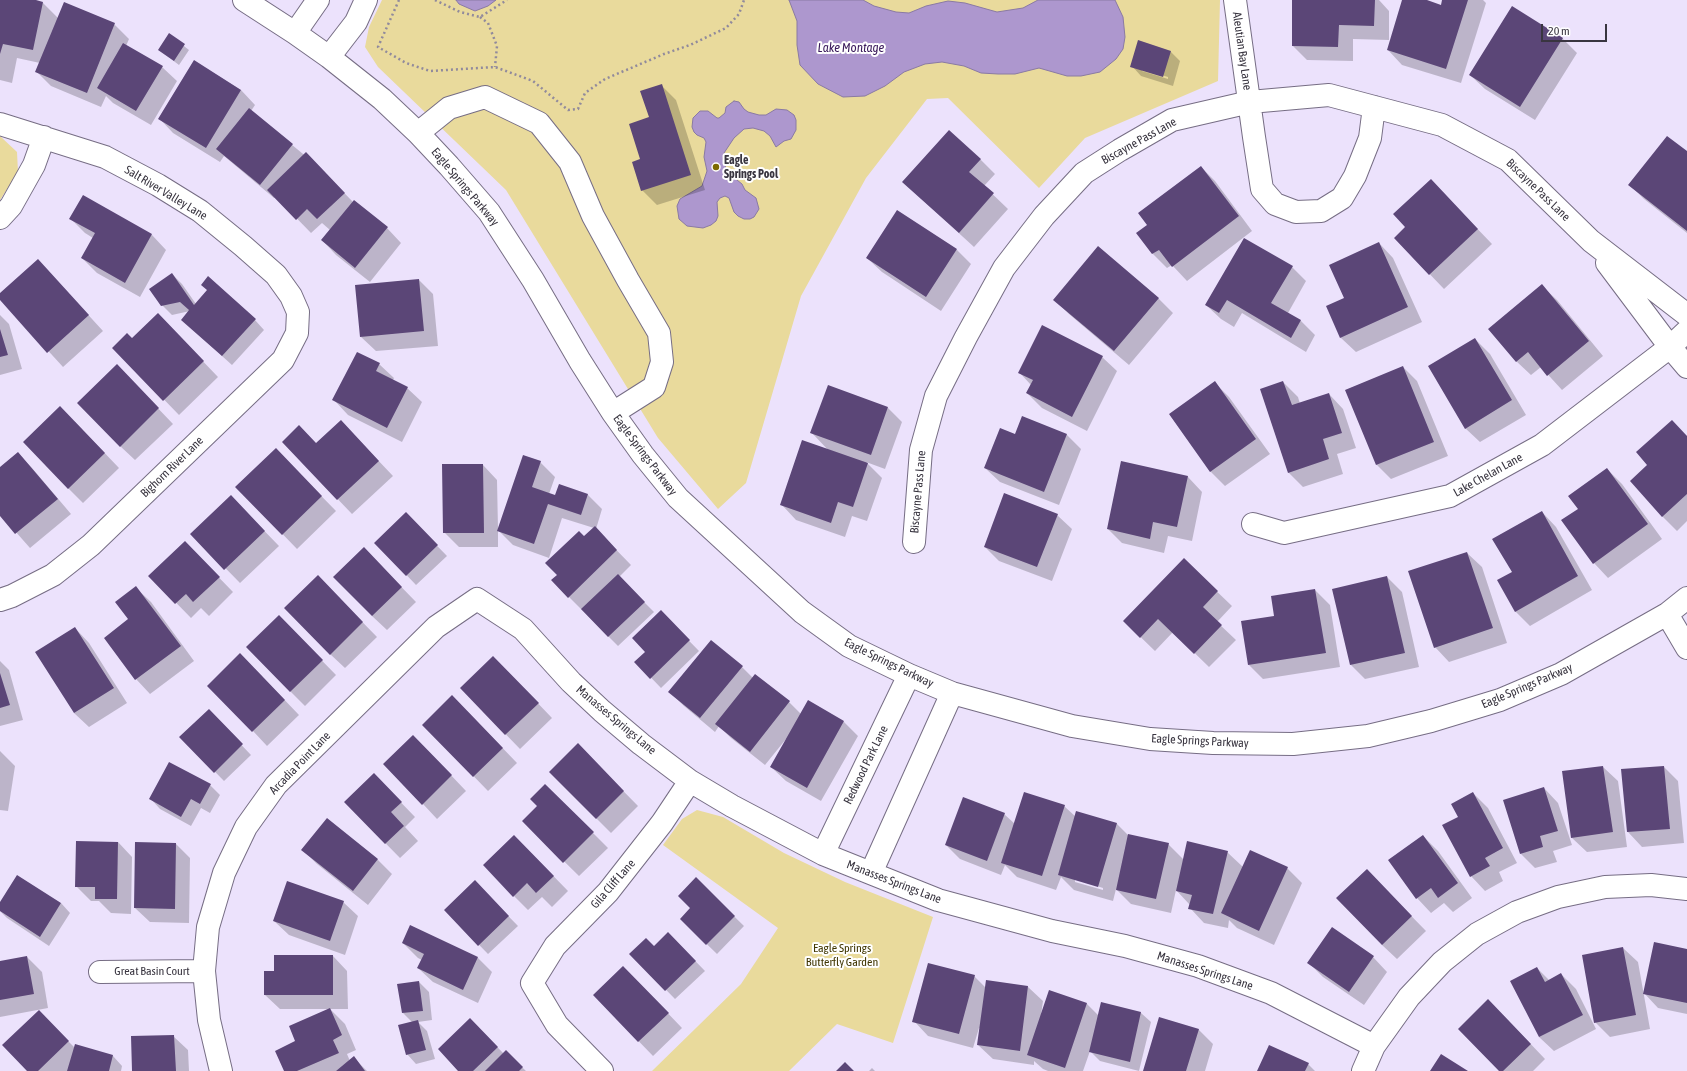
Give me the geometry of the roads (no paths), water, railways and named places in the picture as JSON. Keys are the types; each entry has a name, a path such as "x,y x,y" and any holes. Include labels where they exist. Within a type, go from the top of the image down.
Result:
{"street":[{"name":"Eagle Springs Parkway","path":"244,0 330,57 382,99 418,133 449,166 489,212 533,280 580,361 613,413 643,455 678,498 802,612 849,646 909,675 952,692 1072,726 1150,738 1213,743 1293,744 1360,736 1431,721 1500,700 1561,674 1667,614 1687,598"},
{"path":"295,33 318,0"},
{"path":"330,57 356,22 366,0"},
{"name":"Aleutian Bay Lane","path":"1235,0 1250,102"},
{"name":"Biscayne Pass Lane","path":"914,542 921,450 936,396 1004,268 1044,216 1084,173 1172,120 1250,102 1329,95 1442,125 1508,160 1591,241 1687,315"},
{"path":"418,133 449,108 485,97 539,123 570,162 593,216 659,333 662,362 654,387 613,413"},
{"path":"1250,102 1262,189 1275,204 1296,212 1321,211 1342,198 1355,176 1370,138 1374,107"},
{"name":"Salt River Valley Lane","path":"0,124 105,157 158,185 200,212 243,246 276,275 291,296 298,312"},
{"path":"0,218 11,206 34,165 44,137"},
{"name":"Biscayne Pass Lane","path":"1591,241 1670,347 1687,367"},
{"name":"Bighorn River Lane","path":"6,598 53,575 92,545 283,360 297,333 298,312"},
{"name":"Lake Chelan Lane","path":"1253,524 1284,533 1450,496 1542,445 1670,347 1687,331"},
{"name":"Manasses Springs Lane","path":"477,598 523,629 571,682 602,711 641,744 690,781 732,806 823,854 938,900 1052,931 1125,946 1198,966 1271,993 1374,1046"},
{"name":"Arcadia Point Lane","path":"221,1071 209,1020 204,971 208,927 224,873 246,826 276,785 436,627 477,598"},
{"path":"1667,614 1687,648"},
{"name":"Redwood Park Lane","path":"823,854 909,675"},
{"path":"871,873 952,692"},
{"name":"Gila Cliff Lane","path":"602,1071 557,1025 532,983 555,946 608,892 662,823 690,781"},
{"path":"1363,1071 1374,1046 1409,997 1442,962 1477,934 1517,912 1558,897 1605,887 1651,886 1687,889"},
{"name":"Great Basin Court","path":"100,972 204,971"}],"water":[{"path":"456,0 496,0 488,6 475,11 459,4"},
{"name":"Lake Montage","path":"789,0 863,0 874,6 896,12 909,13 926,6 948,1 965,3 997,12 1023,8 1038,0 1115,0 1123,17 1125,37 1123,49 1116,59 1100,72 1081,76 1067,76 1039,68 1015,74 981,73 964,66 942,62 925,64 904,72 885,86 865,96 843,97 818,84 800,65 797,45 797,21"},
{"name":"Eagle Springs Pool","path":"734,101 739,102 748,112 759,115 766,115 776,109 787,110 794,115 796,120 796,130 791,139 784,141 776,147 770,136 764,131 753,128 744,129 734,138 724,153 723,159 727,172 742,184 745,190 756,198 759,209 754,217 744,219 738,216 734,212 729,198 725,196 720,198 717,202 718,216 716,221 711,225 703,228 687,226 679,219 677,206 680,199 702,186 707,171 704,157 706,142 704,138 694,132 692,127 693,118 700,111 708,111 719,118 725,113 726,107"}],"place":[{"name":"Eagle Springs Pool","path":"716,167"}],"park label":[{"name":"Eagle Springs Butterfly Garden","path":"842,955"}]}
